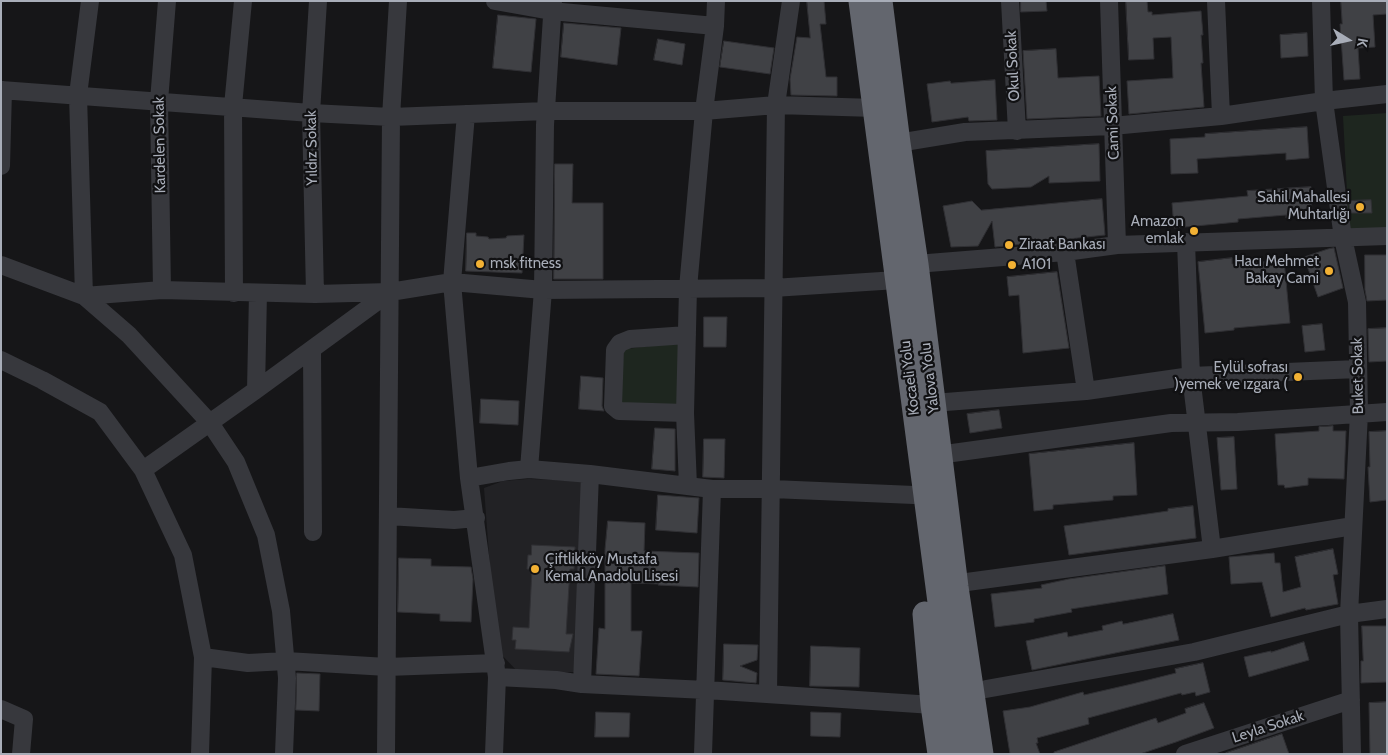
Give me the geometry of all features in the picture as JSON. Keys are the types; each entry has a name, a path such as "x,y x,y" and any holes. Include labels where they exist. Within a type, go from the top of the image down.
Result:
{"highway":[{"name":"Kocaeli̇ Yolu","path":"861,1 960,754"},
{"name":"Yalova Yolu","path":"880,1 916,264 938,455 948,513 956,587 981,754"},
{"path":"910,382 910,461 933,706 940,754"},
{"path":"948,513 967,582 996,754"}],"street":[{"path":"84,296 78,95 90,1"},
{"name":"Kardelen Sokak","path":"162,290 159,101 167,1"},
{"path":"234,293 233,106 243,1"},
{"name":"Yıldız Sokak","path":"315,294 311,113 318,1"},
{"path":"386,754 391,117 398,1"},
{"path":"495,1 715,26"},
{"path":"688,486 685,413 688,288 716,1"},
{"path":"768,694 776,106 791,1"},
{"name":"Okul Sokak","path":"1010,1 1017,131"},
{"name":"Cami Sokak","path":"1109,1 1117,245"},
{"path":"1216,1 1221,116"},
{"name":"Buket Sokak","path":"1321,1 1324,101 1343,238 1357,302 1359,413 1349,614 1352,754"},
{"path":"529,469 543,290 546,110 552,6"},
{"path":"1,166 2,90 311,113 391,117 546,110 704,111 776,106 875,108"},
{"path":"898,143 965,132 1112,126 1221,116 1387,94"},
{"path":"466,114 452,282 469,478 496,670 494,754"},
{"path":"916,264 1065,252 1117,245 1387,236"},
{"path":"1186,242 1191,376 1212,549"},
{"path":"1065,252 1086,391"},
{"path":"1,265 84,296 128,336 210,423 236,462 266,535 281,611 287,678 284,754"},
{"path":"84,296 162,290 258,294 390,292 452,282 543,290 773,288 897,280"},
{"path":"143,470 390,292"},
{"path":"256,390 258,294"},
{"path":"685,413 619,411 613,406 615,350 620,343 630,339 687,335"},
{"path":"312,349 313,532"},
{"path":"1,360 100,412 143,470 182,555 203,657 200,754"},
{"path":"933,403 1086,391 1191,376 1358,369"},
{"path":"938,455 1171,422 1238,422 1387,412"},
{"path":"469,478 529,469 590,474 712,489 772,489 914,495"},
{"path":"582,684 590,474"},
{"path":"703,754 712,489"},
{"path":"388,516 454,520 476,518"},
{"path":"967,582 1212,549 1353,526"},
{"path":"986,689 1194,652 1349,614 1387,609"},
{"path":"203,657 248,663 286,661 387,667 496,670 582,684 706,690 933,706"},
{"name":"Leyla Sokak","path":"1184,754 1350,700"},
{"path":"1,709 24,719 21,754"}],"shaded area":[{"path":"1387,113 1387,229 1349,231 1343,116"},
{"path":"678,342 678,406 619,405 624,351"},
{"name":"Çiftlikköy Mustafa Kemal Anadolu Lisesi","path":"528,479 584,481 577,672 518,672 496,649 484,488 503,481"}],"building":[{"path":"807,1 824,1 826,24 820,24 826,77 837,77 837,96 791,95 790,79 797,37 810,38"},
{"path":"1021,1 1046,1 1047,11 1021,12"},
{"path":"1126,1 1147,1 1148,12 1152,12 1152,15 1201,11 1203,63 1201,63 1204,107 1129,114 1127,81 1173,78 1171,37 1153,38 1154,59 1129,60"},
{"path":"1341,1 1387,1 1387,14 1373,15 1375,47 1358,48 1360,79 1344,80 1340,24 1342,24"},
{"path":"498,15 536,19 531,72 493,68"},
{"path":"564,23 621,28 617,65 561,57"},
{"path":"1307,33 1308,56 1281,58 1280,35"},
{"path":"658,39 685,44 682,65 654,60"},
{"path":"724,41 774,48 770,74 720,67"},
{"path":"1056,49 1058,78 1099,76 1101,116 1027,119 1023,51"},
{"path":"995,80 997,120 969,121 968,117 932,122 927,84 950,81 951,83"},
{"path":"1307,127 1309,158 1286,160 1286,153 1197,159 1198,173 1171,174 1170,139 1205,137 1205,134"},
{"path":"1099,144 1100,181 1049,183 1049,176 1031,187 992,189 988,184 986,151"},
{"path":"555,164 573,164 572,203 603,203 603,279 554,279"},
{"path":"1311,187 1312,217 1286,218 1286,215 1238,219 1238,222 1174,228 1172,203 1248,196 1247,191"},
{"path":"1102,199 1105,235 995,247 992,221 978,246 951,247 943,206 972,201 981,210"},
{"name":"Sahil Mahallesi Muhtarlığı","path":"1371,200 1372,213 1350,213 1349,201"},
{"path":"467,233 476,233 476,236 488,237 489,239 524,235 522,273 466,271"},
{"name":"Hacı Mehmet Bakay Cami","path":"1334,248 1343,288 1318,297 1304,257"},
{"path":"1365,255 1387,255 1387,300 1367,301 1365,290"},
{"path":"1232,258 1232,264 1284,260 1290,323 1234,328 1234,330 1205,333 1198,262"},
{"path":"1057,272 1069,348 1023,353 1019,295 1009,296 1007,277"},
{"path":"704,317 727,317 726,347 704,347"},
{"path":"1322,324 1325,350 1305,352 1302,326"},
{"path":"1387,328 1387,361 1369,362 1368,329"},
{"path":"581,376 603,378 602,406 604,411 579,409"},
{"path":"481,399 519,401 518,425 480,423"},
{"path":"999,410 1002,428 970,433 967,414"},
{"path":"1333,426 1333,431 1346,431 1344,479 1308,478 1308,485 1285,488 1284,485 1278,485 1275,434 1319,431 1319,427"},
{"path":"655,428 675,429 675,471 652,469"},
{"path":"1387,431 1387,500 1370,502 1369,432"},
{"path":"1234,437 1237,489 1221,490 1217,438"},
{"path":"704,439 725,439 724,478 703,477"},
{"path":"1134,443 1137,495 1113,496 1113,500 1053,505 1053,509 1034,511 1029,454"},
{"path":"658,495 699,498 697,533 656,530"},
{"path":"1193,506 1196,538 1069,555 1064,526"},
{"path":"608,521 645,523 644,551 699,553 698,587 631,583 631,631 642,631 639,676 596,674 599,628 605,629 605,550"},
{"path":"532,545 575,547 574,569 570,569 566,634 573,634 569,652 515,649 516,640 512,640 513,627 529,628 532,569 527,569 528,555 531,555"},
{"path":"1333,549 1338,574 1333,575 1338,604 1306,610 1305,608 1271,617 1262,582 1231,584 1229,557 1274,553 1275,563 1280,563 1283,592 1301,587 1295,557"},
{"path":"399,558 431,559 431,566 471,567 473,579 471,622 440,621 440,614 398,612"},
{"path":"1165,566 1168,594 1071,609 1072,612 1034,619 1034,622 995,627 991,594 1042,588 1041,585 1069,579"},
{"path":"1173,614 1179,640 1032,670 1026,641 1067,632 1068,637 1103,630 1102,626 1122,621 1123,624"},
{"path":"1362,626 1387,626 1387,682 1361,683 1361,661 1363,661"},
{"path":"1304,642 1309,660 1249,677 1244,657 1271,652"},
{"path":"724,644 758,645 757,660 740,666 757,673 756,683 723,680"},
{"path":"811,646 860,648 859,687 810,686"},
{"path":"1203,663 1210,692 1196,696 1195,692 1182,695 1181,693 1088,718 1089,724 1037,738 1038,743 1036,743 1040,754 1010,754 1003,711 1030,707 1083,692 1084,695 1132,684 1176,673 1175,669"},
{"path":"297,673 320,674 319,711 296,710"},
{"path":"1387,702 1387,754 1370,754 1369,703"},
{"path":"1204,703 1214,728 1176,742 1140,754 1054,754 1054,752 1156,718 1158,723 1186,713 1185,709"},
{"path":"596,712 630,713 629,737 595,737"},
{"path":"811,712 841,713 840,737 811,736"},
{"path":"1282,734 1289,754 1226,753"}],"place":[{"name":"Sahil Mahallesi Muhtarlığı","path":"1360,207"},
{"name":"Amazon emlak","path":"1194,231"},
{"name":"Ziraat Bankası","path":"1009,245"},
{"name":"msk fitness","path":"480,264"},
{"name":"A101","path":"1012,265"},
{"name":"Hacı Mehmet Bakay Cami","path":"1329,271"},
{"name":"Eylül sofrası )yemek ve ızgara (","path":"1298,377"},
{"name":"Çiftlikköy Mustafa Kemal Anadolu Lisesi","path":"535,569"}]}
